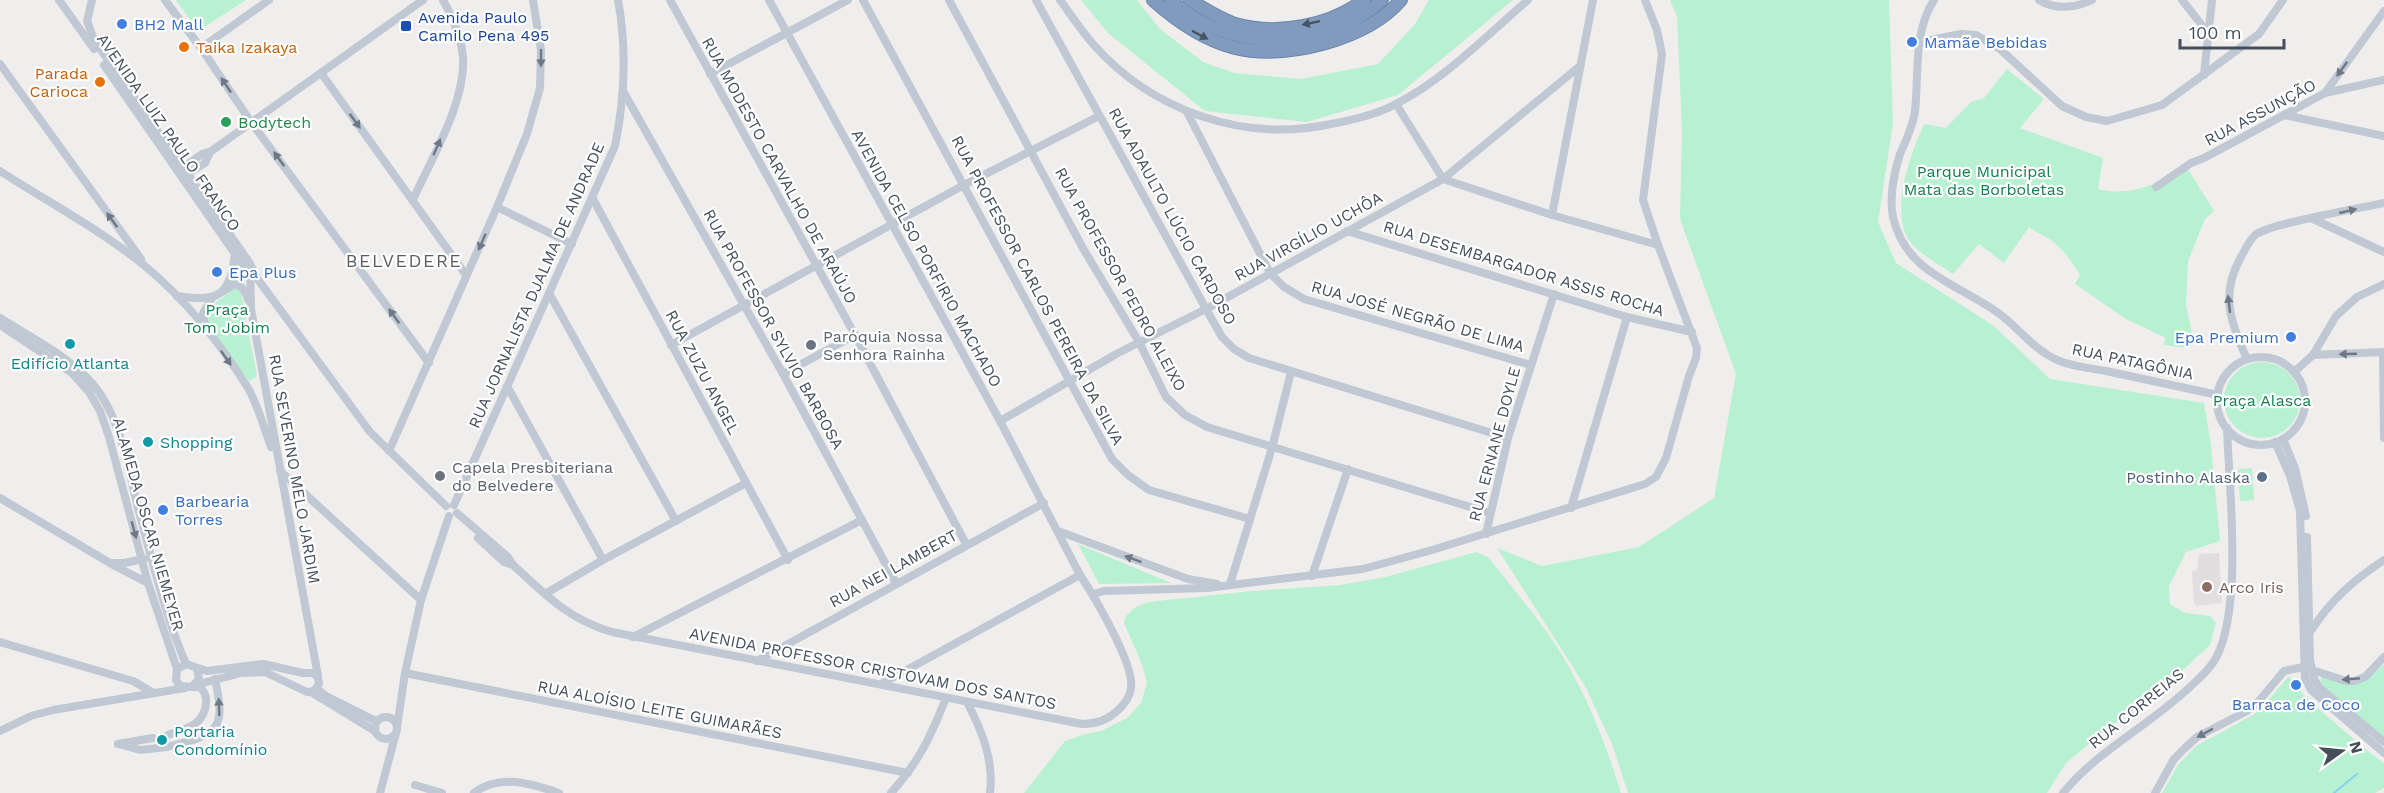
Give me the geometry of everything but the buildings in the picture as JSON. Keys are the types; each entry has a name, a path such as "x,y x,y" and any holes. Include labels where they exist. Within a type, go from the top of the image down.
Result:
{"highway":[{"path":"1153,0 1185,27 1211,41 1255,52 1305,49 1365,29 1401,0"},
{"path":"1172,0 1193,17 1215,29 1258,40 1285,41 1304,38 1356,20 1382,0"},
{"path":"1190,0 1220,18 1237,24 1278,29 1326,20 1351,9 1364,0"}],"street":[{"name":"AVENIDA LUIZ PAULO FRANCO","path":"59,0 249,262"},
{"name":"AVENIDA LUIZ PAULO FRANCO","path":"92,0 87,21 94,40 184,173 235,254 370,432 452,511"},
{"path":"165,0 251,122 429,363"},
{"path":"201,48 269,0"},
{"path":"184,173 205,164 210,152 423,0"},
{"path":"413,200 451,115 460,86 463,58 460,40 454,20 443,0"},
{"path":"389,451 527,134 540,88 541,50 533,0"},
{"name":"RUA JORNALISTA DJALMA DE ANDRADE","path":"380,793 397,729 405,673 421,600 452,511 615,146 623,91 624,44 618,0"},
{"name":"RUA MODESTO CARVALHO DE ARAÚJO","path":"670,0 855,335 966,544"},
{"name":"AVENIDA CELSO PORFIRIO MACHADO","path":"769,0 1000,421 1080,574 1093,594"},
{"path":"710,74 848,0"},
{"name":"RUA PROFESSOR CARLOS PEREIRA DA SILVA","path":"863,0 1112,459 1128,475 1149,490 1250,519"},
{"name":"RUA PROFESSOR PEDRO ALEIXO","path":"950,0 1084,250 1139,342 1166,398 1185,415 1208,427 1490,513"},
{"name":"RUA ADAULTO LÚCIO CARDOSO","path":"1036,0 1206,309 1222,337 1234,349 1249,358 1291,372 1508,438"},
{"path":"1060,0 1094,45 1121,70 1136,82 1187,112 1233,126 1303,130 1352,120 1396,104 1430,84 1528,0"},
{"path":"1552,215 1593,0"},
{"path":"1093,594 1104,591 1207,588 1363,569 1571,508 1645,484 1656,477 1662,467 1686,393 1689,391 1697,348 1643,200 1662,54 1657,30 1645,0"},
{"name":"RUA PATAGÔNIA","path":"1934,0 1925,17 1920,42 1915,111 1911,130 1894,177 1892,214 1900,241 1908,253 1921,266 1998,312 2033,344 2053,358 2217,395"},
{"path":"2039,0 2045,4 2062,7 2081,6 2092,0"},
{"path":"2182,0 2208,33"},
{"path":"2204,75 2212,0"},
{"path":"1920,42 1961,34 1976,35 2000,49 2062,106 2086,117 2107,121 2162,105 2259,34 2283,0"},
{"path":"2325,93 2384,11"},
{"path":"0,64 146,267"},
{"name":"RUA VIRGÍLIO UCHÔA","path":"1000,421 1069,380 1206,309 1443,178 1580,66"},
{"path":"321,73 466,276"},
{"name":"RUA ASSUNÇÃO","path":"2156,187 2191,163 2325,93 2384,80"},
{"name":"RUA PROFESSOR SYLVIO BARBOSA","path":"623,91 783,374 896,583"},
{"path":"1396,104 1443,178 1552,215 1658,245"},
{"name":"RUA JOSÉ NEGRÃO DE LIMA","path":"1187,112 1270,273 1284,287 1304,299 1531,365"},
{"path":"2284,115 2384,136"},
{"path":"672,345 964,185 1100,116"},
{"path":"0,171 117,245 146,267 177,296 205,327 249,390 279,467 421,600"},
{"name":"RUA ZUZU ANGEL","path":"593,199 788,560"},
{"path":"2247,359 2229,310 2228,294 2232,272 2255,235 2274,226 2384,203"},
{"path":"497,207 572,244"},
{"path":"2313,219 2384,252"},
{"name":"RUA DESEMBARGADOR ASSIS ROCHA","path":"1347,231 1627,317 1692,332"},
{"path":"223,292 233,274 235,254"},
{"name":"RUA SEVERINO MELO JARDIM","path":"249,262 254,277 251,309 318,676"},
{"path":"177,296 212,298 235,284 240,285 247,295 251,309"},
{"path":"2294,372 2313,355 2336,316 2358,297 2384,284"},
{"path":"549,293 676,521"},
{"name":"RUA ERNANE DOYLE","path":"1486,534 1508,438 1554,294"},
{"path":"205,327 203,314 212,298"},
{"path":"1571,508 1627,317"},
{"name":"ALAMEDA OSCAR NIEMEYER","path":"0,318 72,365 90,381 105,402 117,431 153,566 186,664"},
{"name":"ALAMEDA OSCAR NIEMEYER","path":"0,325 72,373 89,392 100,411 148,583 177,669"},
{"path":"783,374 855,335"},
{"path":"2313,355 2384,352 2384,438"},
{"path":"2272,358 2294,372 2301,383 2304,408 2300,420 2293,431 2279,441 2255,444 2245,441 2227,428 2221,418 2217,395 2221,383 2227,372 2236,364 2247,359 2272,358"},
{"path":"1227,584 1272,448 1291,372"},
{"path":"507,386 603,560"},
{"name":"RUA CORREIAS","path":"2063,793 2080,773 2137,731 2192,685 2215,659 2227,627 2232,573 2227,428"},
{"path":"2279,441 2295,468 2305,510 2310,612 2307,668 2319,688 2384,742"},
{"path":"2279,441 2300,511 2307,668 2311,690 2384,753"},
{"path":"1312,576 1348,469"},
{"path":"545,594 746,483"},
{"path":"0,498 109,563 148,583"},
{"name":"RUA NEI LAMBERT","path":"757,661 1044,503"},
{"name":"AVENIDA PROFESSOR CRISTOVAM DOS SANTOS","path":"452,511 508,557 513,565 545,594 578,620 593,627 633,637 1082,724 1101,721 1120,709 1131,688 1128,666 1093,594"},
{"path":"633,637 788,560 862,520"},
{"path":"1058,531 1188,579 1227,584"},
{"path":"109,563 148,559 153,566"},
{"path":"2310,633 2326,609 2357,578 2384,560"},
{"path":"881,684 1080,574"},
{"path":"2310,612 2319,613 2326,609"},
{"path":"0,642 133,681 157,692"},
{"name":"RUA SEVERINO MELO JARDIM","path":"305,673 309,667 311,645"},
{"path":"2155,793 2174,759 2197,737 2247,711 2258,702 2284,671 2307,668 2346,681 2354,681 2365,677 2384,657"},
{"path":"168,735 192,726 202,717 207,702 200,687 180,686 176,680 177,669 186,664 207,671 263,664 314,673 318,676 319,684 314,691"},
{"path":"192,687 199,676 197,669"},
{"path":"0,731 31,716 192,687 241,673 265,672 301,689 326,696 377,730 390,738 397,729 395,721 383,716 377,730"},
{"path":"301,689 299,681 305,673"},
{"name":"RUA ALOÍSIO LEITE GUIMARÃES","path":"405,673 908,773"},
{"path":"153,738 118,744 140,750 169,746 205,736 213,730 219,720 221,707 214,679"},
{"path":"157,692 176,680"},
{"name":"RUA JORNALISTA DJALMA DE ANDRADE","path":"390,717 403,684"},
{"path":"891,793 927,745 946,698"},
{"path":"967,702 979,724 992,775 990,793"},
{"path":"979,724 991,707"},
{"name":"RUA JORNALISTA DJALMA DE ANDRADE","path":"377,730 387,765"},
{"path":"474,793 495,783 513,781 559,793"},
{"path":"415,785 442,793"}],"shaded area":[{"name":"Arco Iris","path":"2219,553 2222,603 2197,606 2194,603 2192,571 2197,570 2199,554"}],"green space":[{"path":"176,0 246,0 198,31"},
{"path":"1081,0 1137,0 1160,29 1203,62 1234,73 1301,79 1378,64 1415,24 1429,0 1513,0 1398,95 1307,122 1205,111 1108,33"},
{"path":"1670,0 1889,0 1893,123 1878,222 1896,263 1994,326 2050,379 2204,403 2211,445 2220,541 2186,552 2169,586 2170,604 2185,613 2210,616 2216,623 2210,645 2149,701 2115,723 2066,763 2047,793 1628,793 1613,746 1585,686 1497,548 1542,566 1639,547 1714,498 1736,374 1680,219 1682,131 1677,17"},
{"name":"Parque Municipal Mata das Borboletas","path":"2007,69 2044,99 2020,128 2103,158 2098,189 2122,192 2133,190 2188,169 2214,211 2205,219 2188,261 2186,306 2194,342 2189,348 2163,345 2166,338 2126,319 2075,284 2080,275 2067,256 2051,240 2029,227 2004,263 1979,244 1953,274 1912,244 1905,232 1901,201 1908,167 1924,124 1946,128 1971,102 1984,98"},
{"name":"Praça Tom Jobim","path":"235,288 241,293 257,376 250,381 206,321 205,311"},
{"name":"Praça Alasca","path":"2262,362 2276,365 2289,373 2297,386 2300,400 2297,414 2289,427 2276,435 2262,438 2248,435 2235,427 2227,414 2224,400 2227,386 2235,373 2248,365"},
{"path":"2252,468 2254,500 2240,501 2238,469"},
{"path":"1078,544 1171,583 1099,584"},
{"path":"1476,552 1488,557 1538,620 1564,659 1593,715 1621,793 1024,793 1065,741 1101,731 1127,718 1141,703 1147,683 1142,664 1124,623 1126,616 1134,608 1149,602 1252,591 1340,585 1385,577"},
{"path":"2384,664 2384,737 2326,689 2320,680 2322,677 2349,682 2362,681"},
{"path":"2288,677 2322,712 2384,764 2384,788 2375,793 2162,793 2178,765 2196,746 2253,715 2262,708"}],"waterway":[{"path":"2334,793 2357,774"}],"place":[{"name":"BH2 Mall","path":"122,24"},
{"name":"Avenida Paulo Camilo Pena 495","path":"406,26"},
{"name":"Mamãe Bebidas","path":"1912,42"},
{"name":"Taika Izakaya","path":"184,47"},
{"name":"Parada Carioca","path":"100,82"},
{"name":"Bodytech","path":"226,122"},
{"name":"Epa Plus","path":"217,272"},
{"name":"Epa Premium","path":"2291,337"},
{"name":"Edifício Atlanta","path":"70,344"},
{"name":"Paróquia Nossa Senhora Rainha","path":"811,345"},
{"name":"Shopping","path":"148,442"},
{"name":"Capela Presbiteriana do Belvedere","path":"440,476"},
{"name":"Postinho Alaska","path":"2262,477"},
{"name":"Barbearia Torres","path":"163,510"},
{"name":"Arco Iris","path":"2207,587"},
{"name":"Barraca de Coco","path":"2296,685"},
{"name":"Portaria Condomínio","path":"162,740"}],"district":[{"name":"BELVEDERE","path":"404,261"}]}
